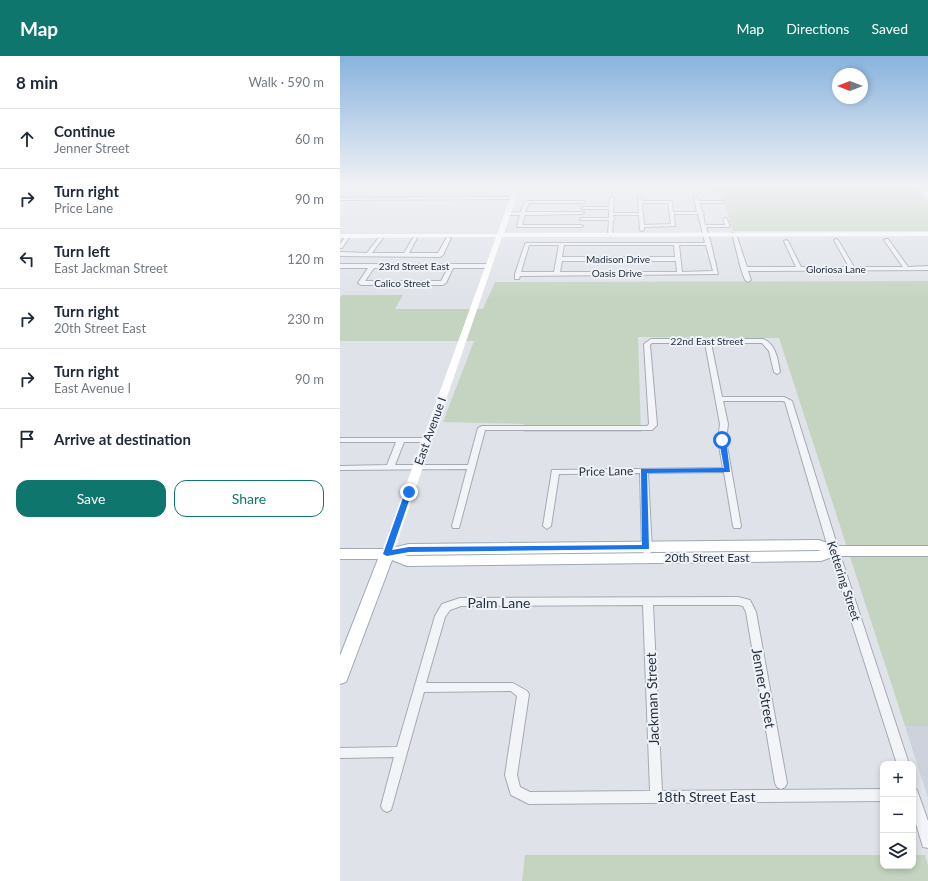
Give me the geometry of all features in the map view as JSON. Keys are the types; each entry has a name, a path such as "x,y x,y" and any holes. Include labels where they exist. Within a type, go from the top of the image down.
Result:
{"main road":[{"name":"East Avenue I","path":"340,677 387,554 504,222"},
{"path":"340,236 499,235 580,232 610,235 928,234"},
{"name":"20th Street East","path":"340,554 387,554 407,561 647,552 821,556 834,551 928,551"}],"street":[{"path":"520,222 519,226 550,226 580,232"},
{"path":"579,244 581,222"},
{"path":"610,235 611,222"},
{"path":"642,222 642,228 673,226 673,222"},
{"path":"556,273 562,244 709,244 703,222"},
{"path":"704,226 728,226 727,222"},
{"path":"734,234 748,280"},
{"path":"340,247 347,238"},
{"path":"369,254 381,238"},
{"path":"406,254 415,238"},
{"path":"340,254 440,255 449,238"},
{"path":"836,240 853,269"},
{"path":"886,240 907,268"},
{"path":"786,241 800,269"},
{"name":"Oasis Drive","path":"562,244 527,244 518,276 556,273 716,273 709,244"},
{"path":"615,259 616,244"},
{"path":"676,244 680,273"},
{"name":"Madison Drive","path":"559,260 677,259"},
{"name":"23rd Street East","path":"340,266 488,266"},
{"name":"Calico Street","path":"372,266 361,283 443,283 451,266"},
{"name":"Gloriosa Lane","path":"744,269 928,268"},
{"path":"708,341 724,424 722,440 737,526"},
{"name":"22nd East Street","path":"471,467 482,428 649,428 653,425 647,344 651,342 763,341 769,344 777,372"},
{"name":"Kettering Street","path":"719,399 784,399 788,401 834,551 902,761"},
{"path":"340,440 428,440"},
{"path":"390,468 401,440"},
{"path":"340,468 471,467 456,526"},
{"name":"Price Lane","path":"547,526 555,472 728,470"},
{"path":"644,471 647,552"},
{"name":"Jackman Street","path":"648,601 656,797"},
{"name":"Palm Lane","path":"387,806 440,616 446,607 460,602 738,601"},
{"name":"Jenner Street","path":"738,601 747,603 751,612 781,783"},
{"name":"18th Street East","path":"420,688 513,687 523,694 511,775 515,791 529,798 880,795"},
{"path":"340,753 401,752"},
{"path":"914,797 928,842"}],"shaded area":[{"path":"905,726 928,726 928,798"}],"green space":[{"path":"730,222 928,222 928,231 733,231"},
{"path":"928,281 928,726 905,726 779,338 638,337 641,432 524,432 524,424 443,422 474,341 340,341 340,298 342,295 403,295 395,309 483,309 495,282"},
{"path":"525,855 880,855 880,869 916,869 916,855 925,855 928,866 928,881 522,881"}],"route":[{"path":"409,492 387,554 409,549 646,547 644,471 728,470 722,440"}]}
